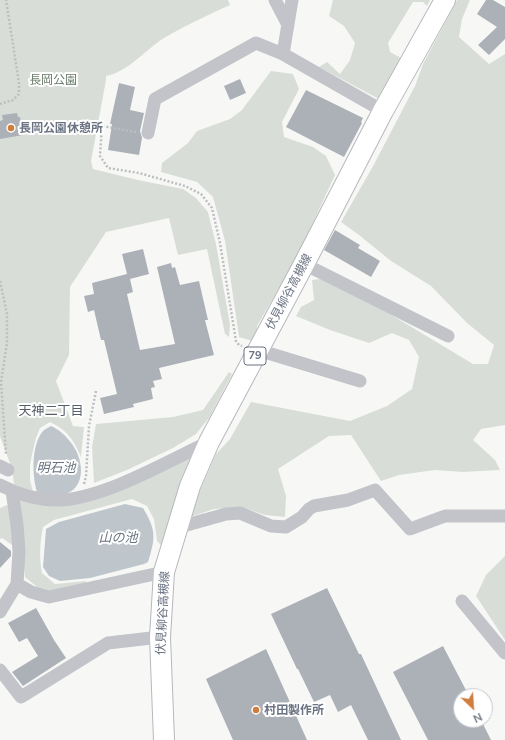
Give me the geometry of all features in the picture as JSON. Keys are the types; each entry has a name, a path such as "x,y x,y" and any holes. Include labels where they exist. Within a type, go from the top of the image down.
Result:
{"main road":[{"name":"伏見柳谷高槻線","path":"164,740 160,637 164,572 176,528 190,486 209,442 304,264 383,111 445,0"}],"street":[{"path":"275,0 288,25"},
{"path":"283,54 292,0"},
{"path":"144,133 156,99 256,43 283,54 383,111"},
{"path":"304,264 448,336"},
{"path":"258,350 360,381"},
{"path":"6,488 44,499 62,500 86,495 120,485 209,442"},
{"path":"0,612 17,584 19,551 17,525 6,488"},
{"path":"176,528 226,514 240,513 271,526 286,527 302,517 308,509 314,506 348,500 375,490 410,529 446,516 505,516"},
{"path":"17,584 31,592 49,597 164,572"},
{"path":"462,601 505,653"},
{"path":"0,670 21,697 108,644 160,637"}],"path":[{"path":"0,104 13,100 19,94 19,83 6,0"},
{"path":"144,133 102,126 100,156 108,168 139,173 185,186 201,194 212,208 220,243 236,341 239,345 258,350"},
{"path":"0,281 3,290 6,314 7,343 1,382 4,468"},
{"path":"75,497 82,489 86,476 89,426 96,391"}],"green space":[{"name":"長岡公園","path":"0,0 228,0 230,5 172,33 122,70 106,76 91,161 93,169 183,189 196,198 208,212 216,244 230,325 229,337 225,334 207,249 178,255 169,218 106,232 70,287 69,355 56,381 73,426 84,427 81,457 66,432 50,422 40,428 36,438 30,465 30,480 33,492 24,490 14,484 12,469 0,436"},
{"path":"333,0 430,0 427,6 423,2 413,2 388,43 390,52 401,58 392,80 379,99 319,67 327,62 340,74 350,60 355,43 344,26 329,16"},
{"path":"457,0 470,0 462,19 459,37 489,64 505,54 505,425 481,429 473,440 495,460 500,470 463,472 435,470 399,475 381,481 351,435 329,436 278,469 286,496 285,517 265,515 241,507 214,509 188,518 216,454 230,439 251,402 350,421 387,406 412,389 419,357 409,340 392,333 369,343 330,330 296,316 301,307 314,300 312,280 320,279 390,314 473,364 488,364 494,345 467,323 431,286 391,261 341,222 372,168 415,86 423,64"},
{"path":"271,71 293,74 299,89 282,122 284,137 313,147 326,156 335,175 298,255 257,326 256,342 239,337 225,241 213,197 197,182 161,172 162,163 188,143 197,131 230,119 242,110"},
{"path":"229,372 232,374 209,418 196,434 173,448 127,470 94,483 92,447 96,424 173,417 203,410"},
{"path":"187,458 192,460 163,547 157,541 154,519 147,506 132,499 54,520 43,527 40,550 42,573 55,584 86,581 85,585 52,591 37,587 25,577 17,500 61,505"},
{"path":"7,505 10,508 15,547 2,538 0,539 0,508"},
{"path":"505,556 505,640 476,596 486,575"}],"water":[{"name":"明石池","path":"51,426 60,431 70,441 80,460 81,469 78,484 73,490 65,494 41,494 37,492 35,485 34,461 36,444 43,431"},
{"name":"山の池","path":"125,504 143,508 150,522 153,540 148,562 90,578 60,581 49,576 43,567 46,529 59,522"}],"building":[{"path":"486,0 493,0 505,7 505,39 489,55 478,45 497,27 477,14"},
{"path":"240,79 246,93 230,100 224,86"},
{"path":"119,83 135,87 130,110 144,113 140,131 142,138 139,155 108,150 112,124 110,124"},
{"path":"306,90 363,118 362,123 344,157 286,127"},
{"name":"長岡公園休憩所","path":"17,113 18,117 20,117 23,135 0,139 0,121 3,120 2,115"},
{"path":"335,230 360,245 358,248 380,261 371,277 324,250"},
{"path":"143,249 149,274 130,279 133,292 127,294 140,350 175,344 157,267 171,263 172,268 175,267 180,285 199,281 208,320 205,320 214,355 159,368 162,379 153,381 155,387 151,388 153,399 133,404 134,407 104,414 100,398 117,394 104,340 101,340 94,310 88,312 84,296 94,294 92,283 127,274 122,254"},
{"path":"0,542 11,551 11,556 0,568"},
{"path":"327,588 359,654 361,654 401,740 368,740 351,705 338,712 330,695 314,702 297,669 271,614"},
{"path":"36,608 66,658 23,686 12,672 38,656 27,638 19,642 8,623"},
{"path":"443,646 465,688 453,688 453,728 485,728 491,740 428,740 393,672"},
{"name":"村田製作所","path":"266,649 307,740 233,740 206,679"}],"place":[{"name":"長岡公園休憩所","path":"11,128"},
{"name":"村田製作所","path":"256,710"}],"district":[{"name":"天神二丁目","path":"51,411"}]}
